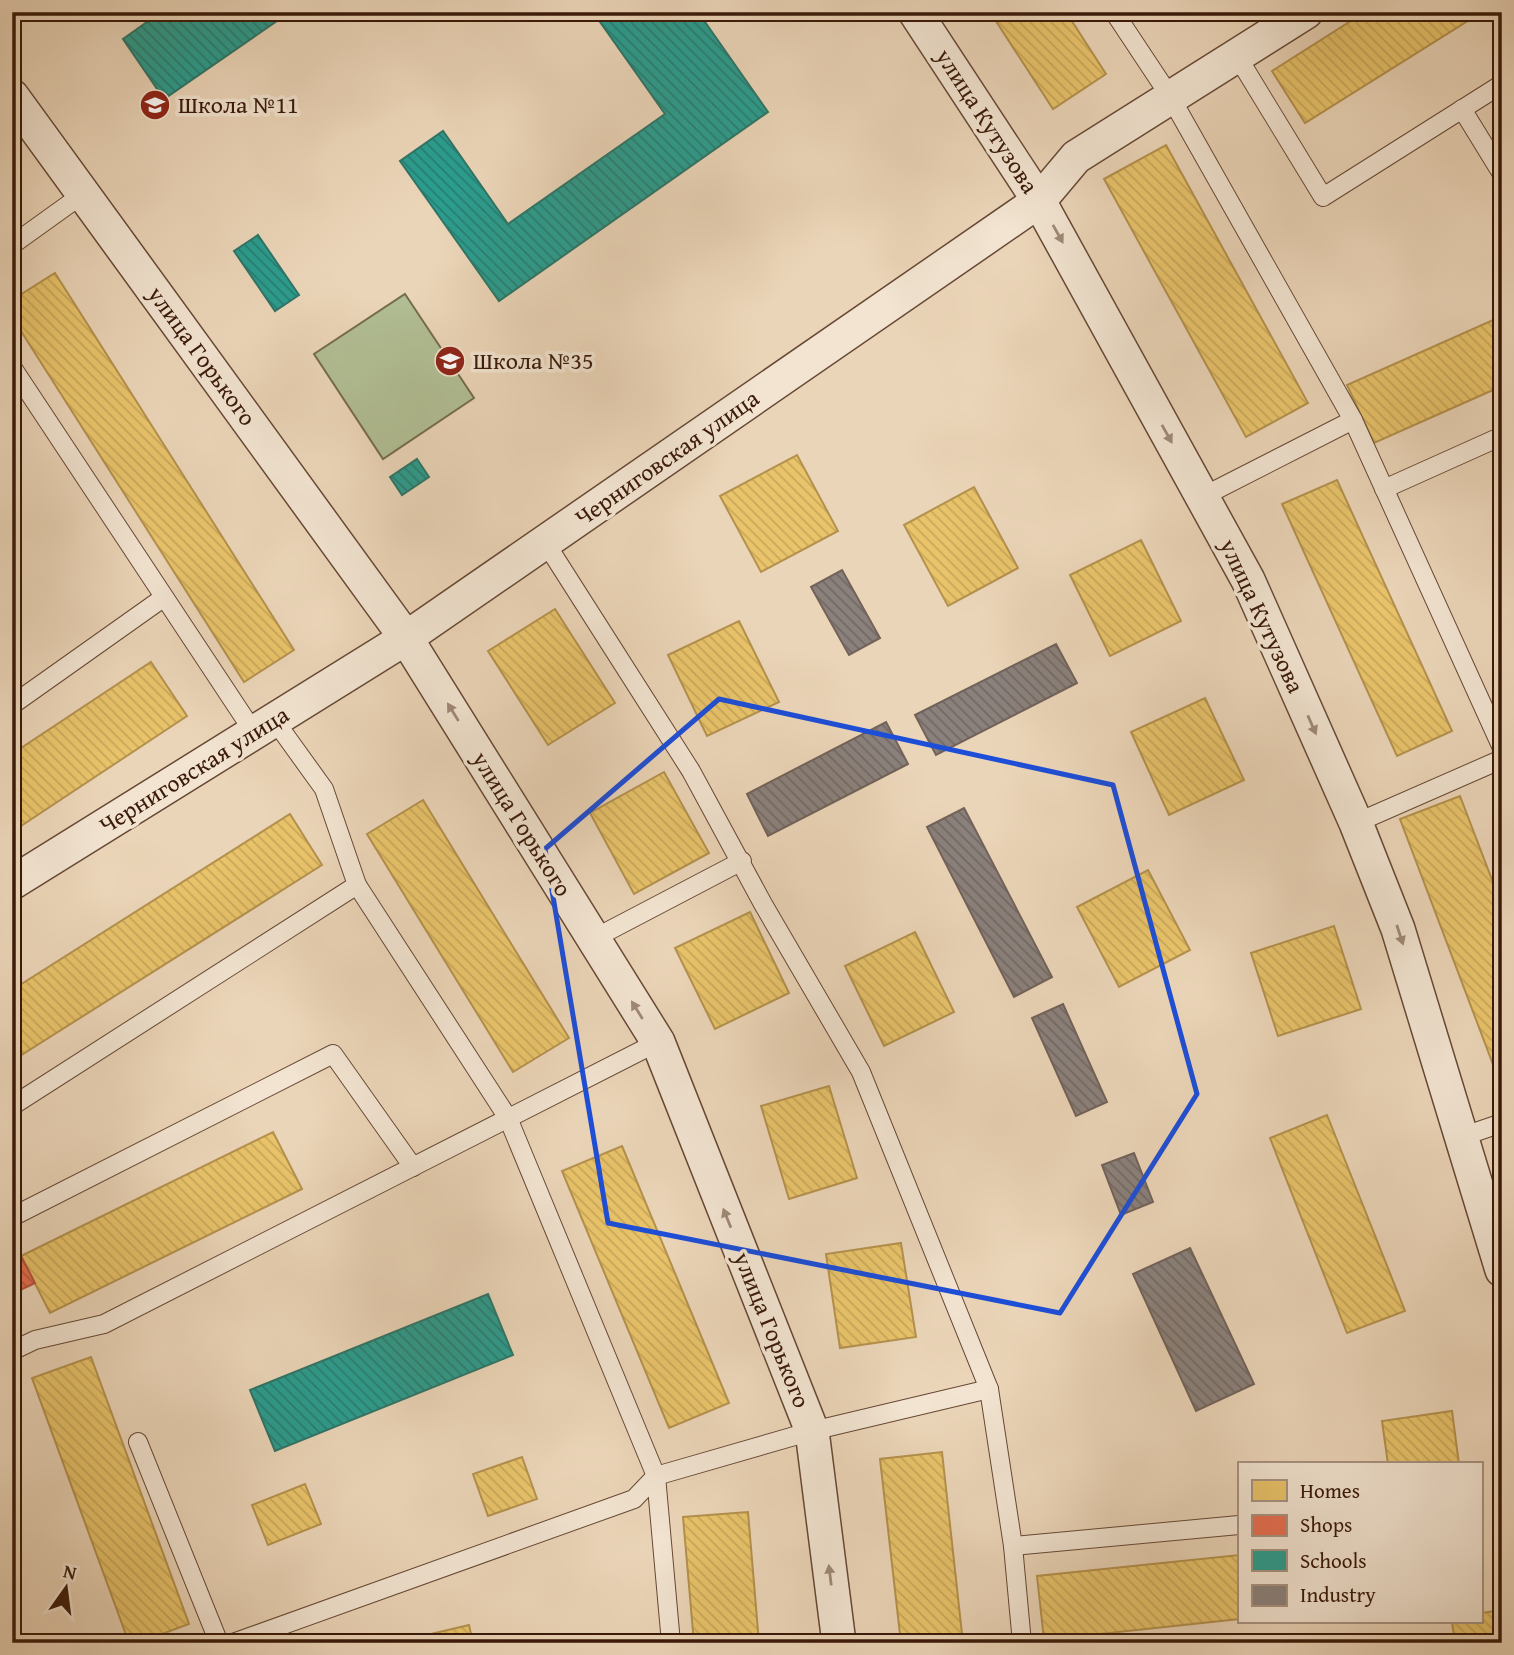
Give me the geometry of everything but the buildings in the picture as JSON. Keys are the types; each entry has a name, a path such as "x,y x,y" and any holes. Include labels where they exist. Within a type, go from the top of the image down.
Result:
{"street":[{"name":"улица Кутузова","path":"915,12 1039,201 1248,580 1356,823 1398,929 1502,1270"},
{"name":"Черниговская улица","path":"12,883 407,638 1039,201 1076,157 1306,12"},
{"name":"улица Горького","path":"12,96 407,638 658,1042 812,1431 839,1643"}],"lane":[{"path":"1114,12 1171,98 1353,421 1502,748"},
{"path":"1237,56 1323,197 1502,84"},
{"path":"1462,109 1502,174"},
{"path":"12,245 83,194"},
{"path":"12,368 163,598 264,726 324,789 357,885 508,1118 656,1476 671,1643"},
{"path":"1202,497 1353,421"},
{"path":"1384,489 1502,436"},
{"path":"545,542 691,771 763,904 861,1072 989,1389 1013,1546 1022,1643"},
{"path":"12,705 163,598"},
{"path":"1356,823 1502,759"},
{"path":"593,939 742,861"},
{"path":"12,1106 357,885"},
{"path":"12,1351 35,1340 104,1324 658,1042"},
{"path":"12,1217 333,1054 413,1167"},
{"path":"1461,1136 1502,1123"},
{"path":"233,1643 634,1499 656,1476 812,1431 989,1389"},
{"path":"138,1442 219,1643"},
{"path":"1013,1546 1238,1525"}],"highlighted area":[{"path":"719,699 1113,785 1197,1094 1060,1313 608,1223 545,849"}],"green space":[{"path":"405,294 474,398 383,459 314,354"}],"place":[{"name":"Школа №11","path":"155,105"},
{"name":"Школа №35","path":"450,361"}]}
